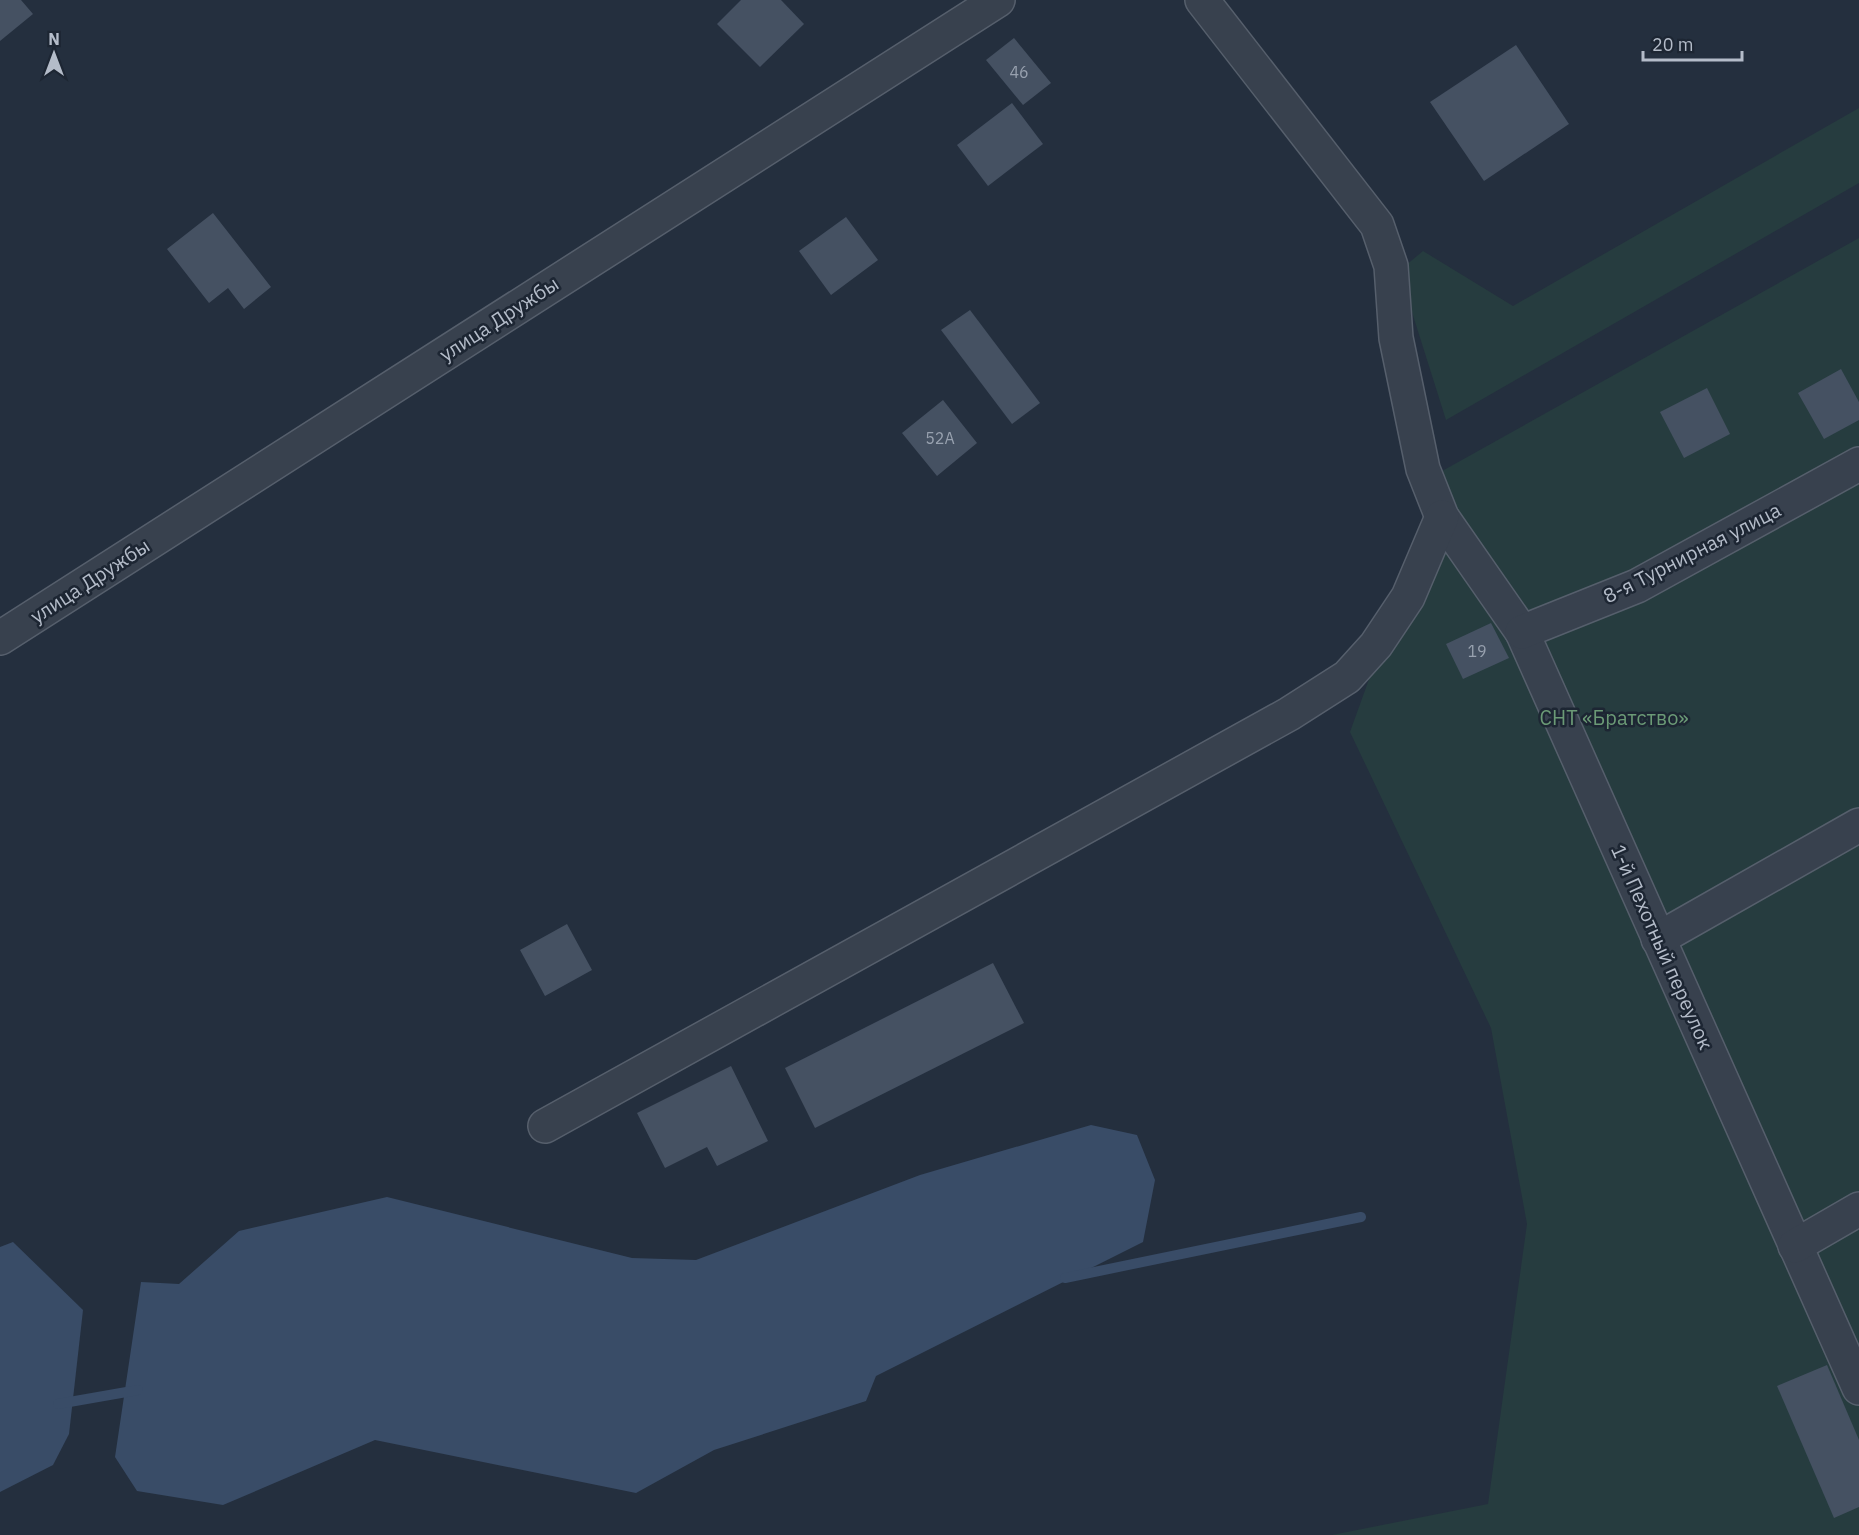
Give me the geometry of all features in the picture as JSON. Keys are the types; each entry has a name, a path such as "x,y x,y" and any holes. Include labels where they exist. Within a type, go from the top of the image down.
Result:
{"street":[{"name":"улица Дружбы","path":"0,638 998,0"},
{"name":"1-й Пехотный переулок","path":"1202,0 1377,225 1391,266 1396,338 1423,469 1442,518 1522,632 1859,1389"},
{"name":"8-я Турнирная улица","path":"1522,632 1637,586 1859,464"},
{"path":"545,1126 1289,714 1347,677 1376,645 1408,597 1442,518"},
{"path":"1658,939 1859,825"},
{"path":"1795,1246 1859,1209"}],"green space":[{"path":"1859,108 1859,183 1446,420 1399,271 1423,251 1513,306"},
{"name":"СНТ «Братство»","path":"1859,238 1859,1535 1332,1535 1488,1504 1527,1224 1491,1028 1350,732 1426,521 1435,475"}],"water":[{"path":"1091,1125 1137,1135 1155,1180 1143,1242 876,1376 866,1401 714,1450 636,1493 375,1440 223,1505 137,1491 115,1457 141,1282 179,1284 239,1231 387,1197 632,1258 696,1260 920,1175"},
{"path":"13,1242 83,1310 69,1434 53,1465 0,1492 0,1247"}],"building":[{"path":"0,0 21,0 33,14 0,41"},
{"path":"741,0 781,0 804,24 760,67 717,24"},
{"path":"1014,38 1051,83 1023,105 986,60"},
{"path":"1516,45 1569,124 1484,181 1430,102"},
{"path":"1012,103 1043,144 988,186 957,145"},
{"path":"213,213 271,287 244,309 228,288 209,303 167,249"},
{"path":"846,217 878,260 831,295 799,251"},
{"path":"970,310 1040,403 1012,424 941,330"},
{"path":"1841,369 1859,402 1859,420 1824,439 1798,393"},
{"path":"1707,388 1730,434 1684,458 1660,412"},
{"path":"943,400 977,443 937,476 902,433"},
{"path":"1491,623 1509,658 1463,679 1446,644"},
{"path":"567,924 592,970 545,996 520,950"},
{"path":"993,963 1024,1023 815,1128 785,1068"},
{"path":"731,1066 768,1141 717,1166 707,1147 665,1168 637,1113"},
{"path":"1827,1365 1859,1440 1859,1507 1834,1518 1777,1386"}],"waterway":[{"path":"1065,1278 1361,1217"},
{"path":"58,1404 138,1390"}]}
